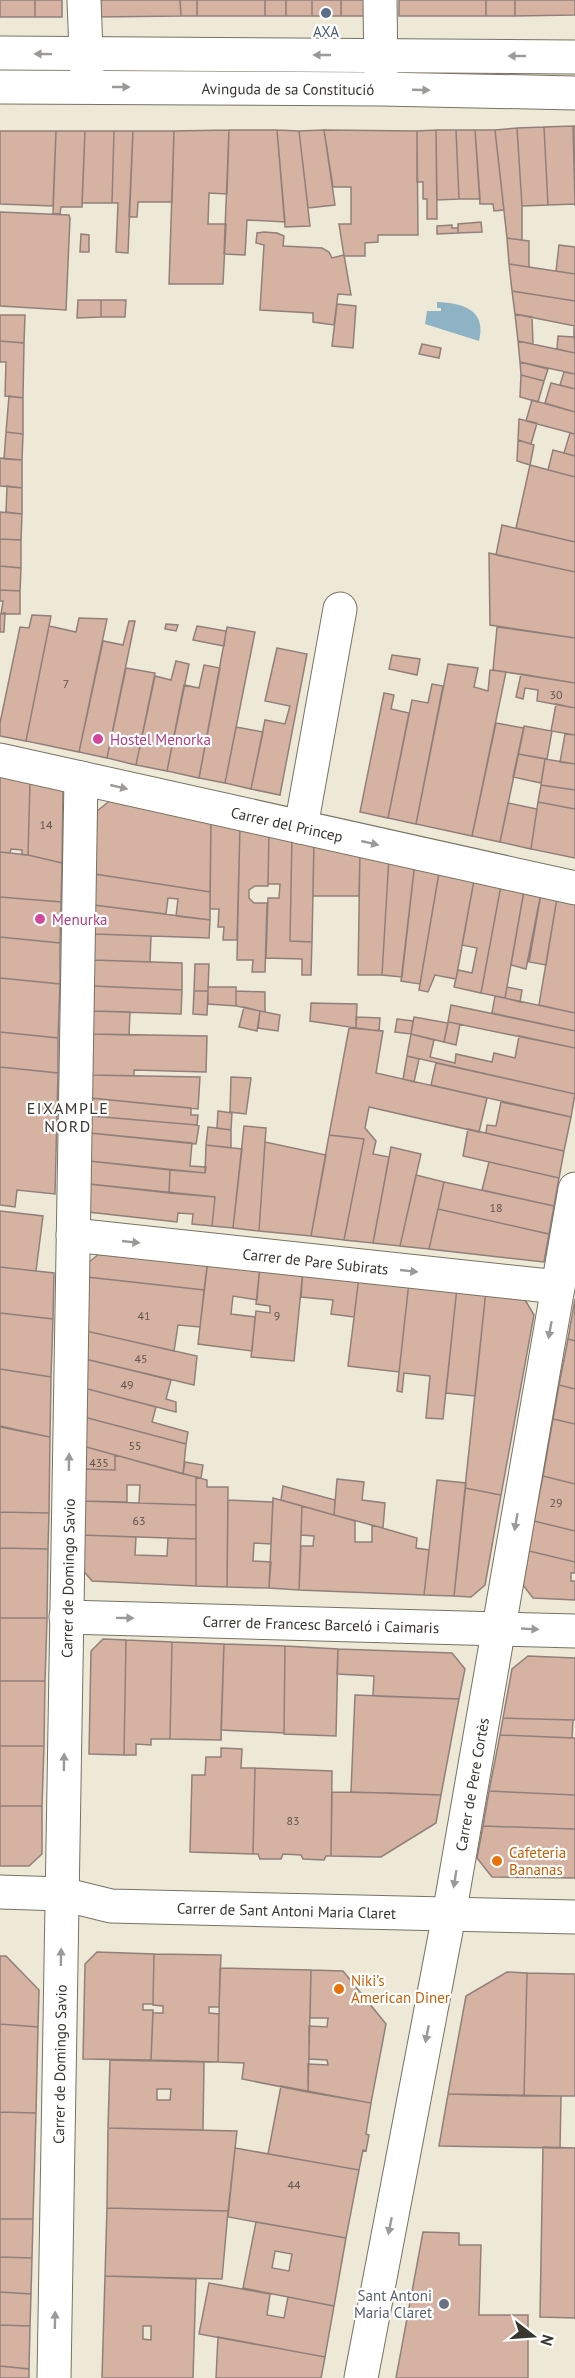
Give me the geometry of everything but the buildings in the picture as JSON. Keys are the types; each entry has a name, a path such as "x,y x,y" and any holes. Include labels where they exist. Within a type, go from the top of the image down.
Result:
{"street":[{"path":"84,0 87,87"},
{"path":"380,0 381,89"},
{"path":"0,53 575,57"},
{"name":"Avinguda de sa Constitució","path":"0,87 381,89 575,93"},
{"path":"301,827 340,609"},
{"name":"Carrer del Princep","path":"0,760 575,888"},
{"name":"Carrer de Domingo Savio","path":"54,2378 81,778"},
{"name":"Carrer de Pere Cortès","path":"361,2378 449,1915 575,1189"},
{"name":"Carrer de Pare Subirats","path":"73,1235 558,1287"},
{"name":"Carrer de Francesc Barceló i Caimaris","path":"66,1617 575,1631"},
{"name":"Carrer de Sant Antoni Maria Claret","path":"0,1892 62,1894 111,1906 575,1917"}],"water":[{"path":"437,302 456,304 471,310 479,322 481,330 479,341 425,324 427,311 441,311 441,308 437,308"}],"place":[{"name":"AXA","path":"326,13"},
{"name":"Hostel Menorka","path":"98,739"},
{"name":"Menurka","path":"40,919"},
{"name":"Cafeteria Bananas","path":"497,1861"},
{"name":"Niki’s American Diner","path":"339,1989"},
{"name":"Sant Antoni Maria Claret","path":"444,2304"}],"district":[{"name":"EIXAMPLE NORD","path":"68,1117"}]}
